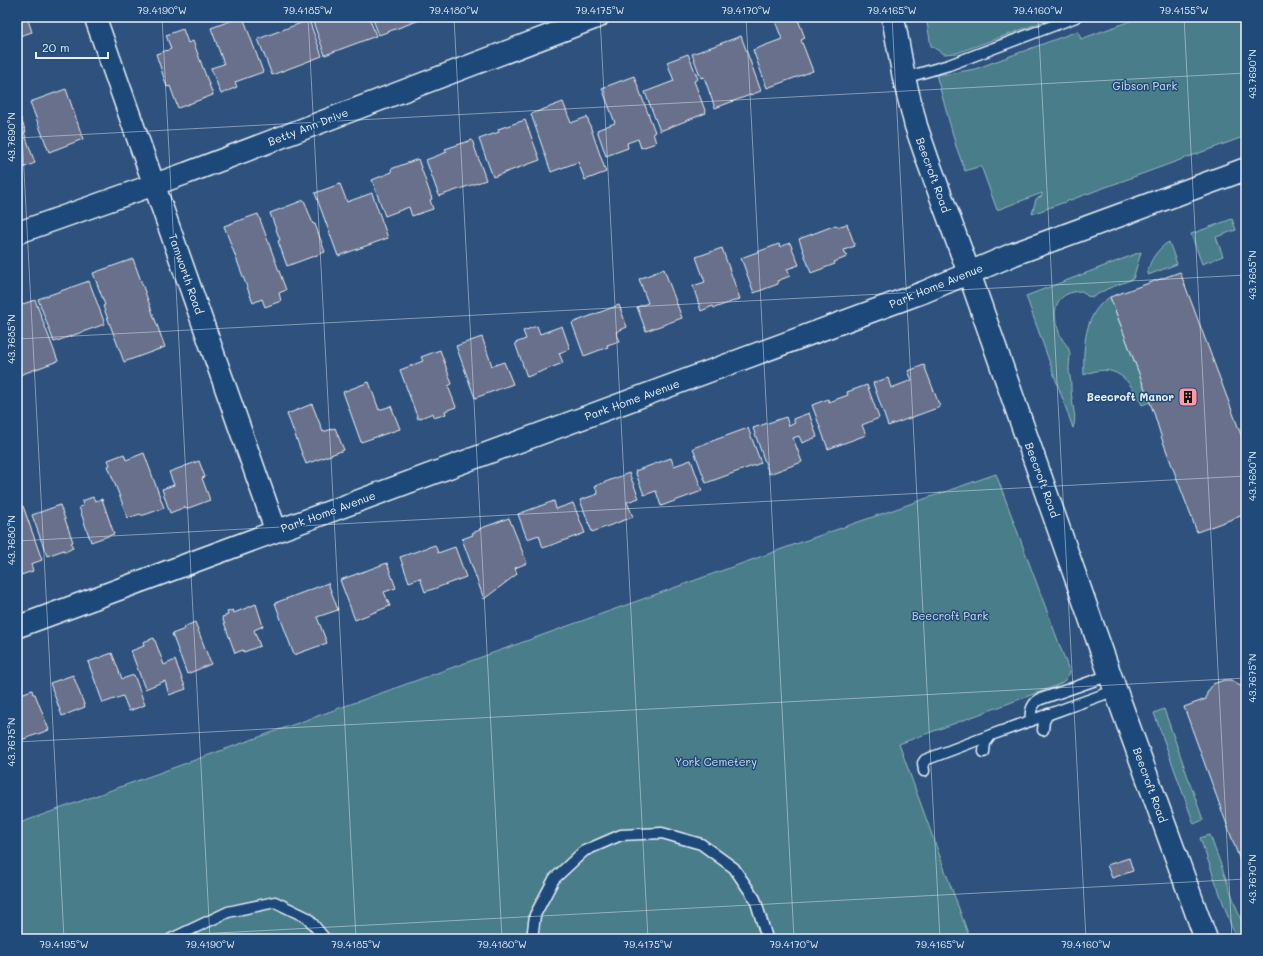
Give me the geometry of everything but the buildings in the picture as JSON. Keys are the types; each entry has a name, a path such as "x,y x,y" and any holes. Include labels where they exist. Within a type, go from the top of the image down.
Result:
{"street":[{"name":"Tamworth Road","path":"96,17 276,531"},
{"name":"Betty Ann Drive","path":"17,233 201,167 598,17"},
{"name":"Beecroft Road","path":"893,17 904,78 916,126 1113,682 1206,939"},
{"name":"Park Home Avenue","path":"17,627 924,292 1014,254 1246,169"}],"lane":[{"path":"904,78 949,65 1076,17"},
{"path":"924,772 923,764 925,760 1048,714 1113,682"},
{"path":"1031,721 1032,709 1038,700 1113,682"},
{"path":"1043,730 1044,721 1048,714"},
{"path":"984,752 985,743 991,735"},
{"path":"532,939 535,915 554,879 584,851 621,835 662,833 700,844 734,868 755,899 766,939"},
{"path":"171,939 228,912 275,902 308,918 324,939"}],"green space":[{"path":"926,17 1056,17 957,53 944,54 931,46"},
{"name":"Gibson Park","path":"1141,17 1246,17 1246,136 1032,214 1036,199 1042,196 1042,193 997,210 981,166 965,171 956,146 936,74 948,74 975,69 1078,31 1081,39"},
{"path":"1232,219 1236,230 1216,237 1223,256 1202,264 1191,234"},
{"path":"1169,242 1177,264 1148,275 1149,265 1154,256 1165,244"},
{"path":"1141,252 1133,279 1107,289 1093,297 1087,296 1082,291 1072,292 1065,295 1056,306 1055,313 1058,328 1062,339 1070,352 1069,370 1075,417 1073,428 1026,296"},
{"path":"1110,297 1150,402 1142,405 1127,381 1120,375 1104,370 1095,371 1084,375 1085,342 1090,321 1101,304"},
{"name":"York Cemetery","path":"996,474 1070,673 1064,681 1058,685 899,744 970,939 17,939 17,824 821,535"},
{"path":"1164,709 1203,820 1194,824 1154,713"},
{"path":"1210,835 1246,934 1246,939 1236,939 1200,838"}],"place":[{"name":"Beecroft Manor","path":"1188,397"}],"park label":[{"name":"Beecroft Park","path":"950,616"}]}
